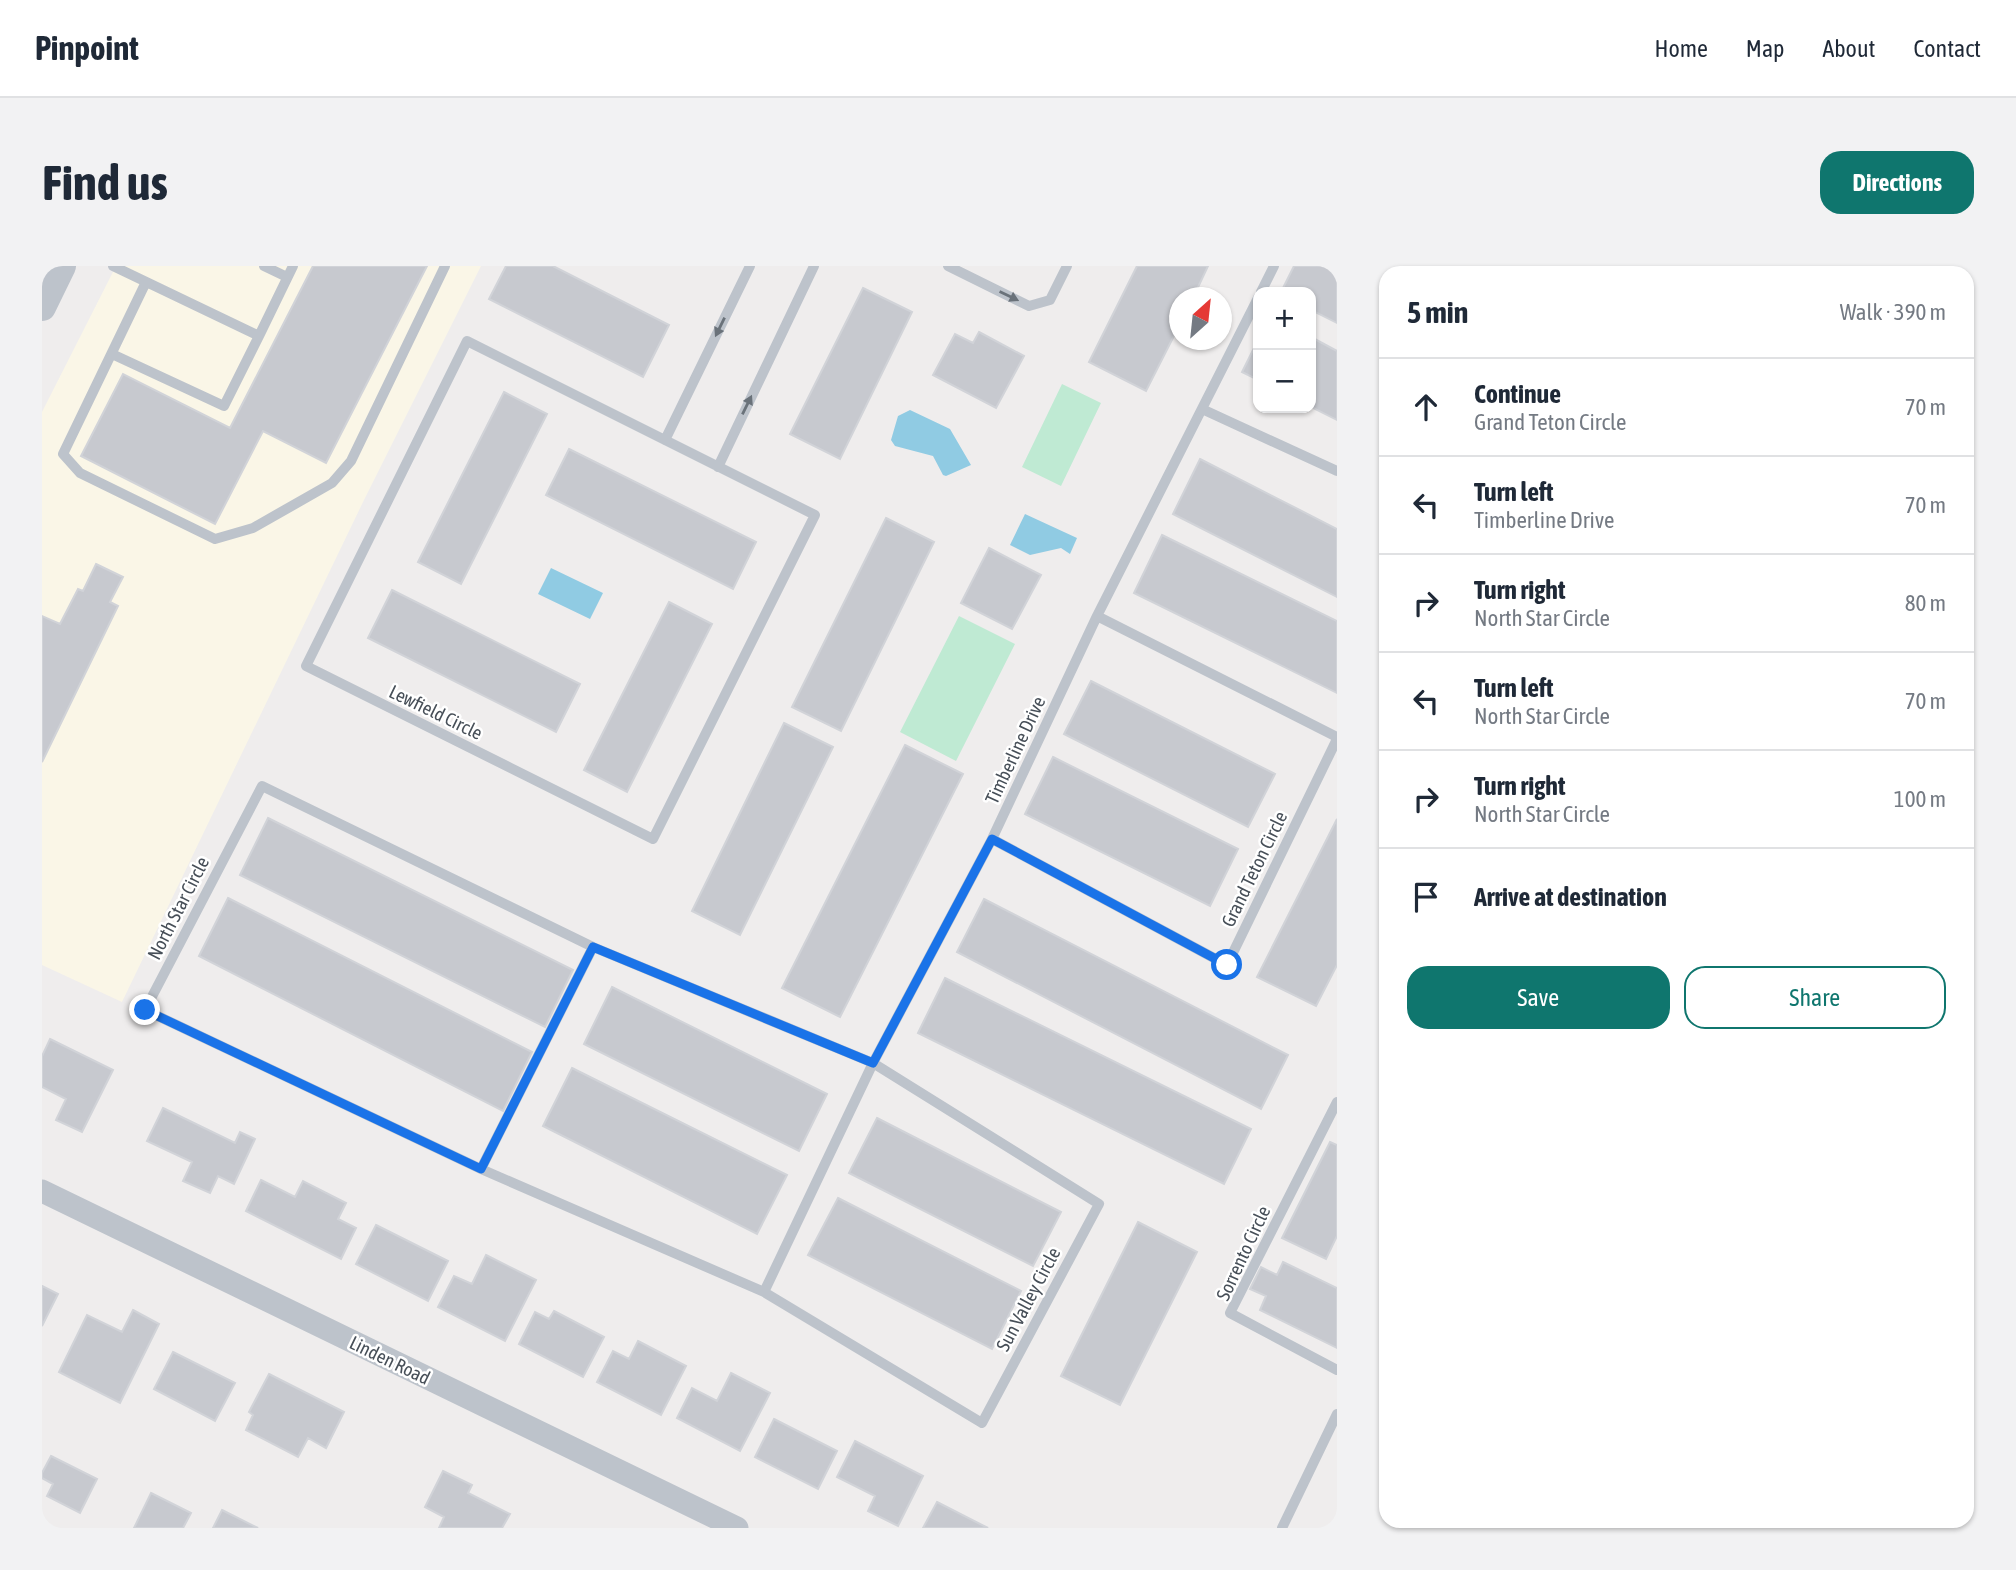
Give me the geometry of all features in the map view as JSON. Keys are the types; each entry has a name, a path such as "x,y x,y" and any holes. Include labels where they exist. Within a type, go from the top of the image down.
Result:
{"street":[{"path":"42,307 62,266"},
{"name":"Linden Road","path":"42,1191 737,1528"}],"lane":[{"path":"113,266 259,336"},
{"path":"264,266 287,277"},
{"path":"111,354 224,406 293,266"},
{"path":"146,282 63,454 80,473 215,539 253,528 332,483 351,461 445,266"},
{"path":"665,440 750,266"},
{"path":"718,467 814,266"},
{"path":"948,266 1029,306 1050,300 1067,266"},
{"path":"1264,287 1274,266"},
{"name":"Timberline Drive","path":"764,1292 873,1063 992,839 1097,616 1253,308"},
{"name":"Lewfield Circle","path":"467,341 665,440 815,515 653,839 306,666 467,341"},
{"path":"1202,409 1337,471"},
{"name":"Grand Teton Circle","path":"992,839 1227,965 1337,738 1097,616"},
{"name":"North Star Circle","path":"481,1169 145,1010 261,786 593,947 873,1063"},
{"path":"593,947 481,1169 764,1292"},
{"name":"Sun Valley Circle","path":"764,1292 982,1423 1099,1204 873,1063"},
{"name":"Sorrento Circle","path":"1337,1102 1230,1312 1337,1370"},
{"path":"1282,1528 1337,1414"}],"shaded area":[{"path":"116,266 481,266 364,500 122,1002 42,965 42,412"}],"green space":[{"path":"1062,384 1101,403 1061,486 1022,467"},
{"path":"959,616 1015,644 956,761 900,732"}],"water":[{"path":"910,410 950,429 971,465 946,476 933,456 895,446 891,440 898,416"},
{"path":"1025,514 1077,538 1070,554 1061,548 1030,555 1010,545"},
{"path":"551,568 603,593 590,619 538,594"}],"building":[{"path":"313,266 427,266 326,463 263,431 215,524 81,456 123,374 230,428"},
{"path":"506,266 553,266 669,325 643,377 489,299"},
{"path":"1137,266 1208,266 1198,287 1169,287 1169,346 1146,391 1089,362"},
{"path":"1294,266 1337,266 1337,323 1316,312 1316,287 1284,287"},
{"path":"863,288 912,312 840,459 790,434"},
{"path":"979,332 1024,356 996,408 933,375 955,334 973,343"},
{"path":"1316,340 1337,351 1337,420 1316,410"},
{"path":"1253,350 1253,378 1242,372"},
{"path":"504,392 547,414 461,584 418,562"},
{"path":"569,449 756,542 733,589 546,495"},
{"path":"1200,459 1337,529 1337,597 1173,514"},
{"path":"886,518 934,542 841,731 792,707"},
{"path":"1162,535 1337,621 1337,693 1134,593"},
{"path":"989,548 1041,575 1012,629 961,603"},
{"path":"96,564 123,577 110,602 118,606 42,762 42,616 60,624 78,589 83,591"},
{"path":"392,590 580,684 556,732 368,638"},
{"path":"669,602 712,624 627,792 584,770"},
{"path":"1091,681 1275,774 1248,827 1064,734"},
{"path":"784,723 833,747 740,935 692,911"},
{"path":"905,745 963,774 840,1017 782,988"},
{"path":"1053,757 1238,849 1210,906 1025,814"},
{"path":"268,818 573,970 545,1027 240,875"},
{"path":"1337,819 1337,965 1316,1006 1257,977"},
{"path":"228,898 532,1052 503,1111 199,956"},
{"path":"984,899 1288,1055 1261,1109 957,952"},
{"path":"945,978 1251,1129 1224,1184 918,1033"},
{"path":"612,987 827,1094 799,1151 584,1044"},
{"path":"50,1039 113,1070 82,1132 56,1120 66,1099 42,1087 42,1056"},
{"path":"572,1068 787,1175 757,1234 543,1126"},
{"path":"163,1108 235,1143 240,1132 255,1139 234,1184 218,1176 210,1193 183,1181 192,1162 147,1141"},
{"path":"877,1118 1061,1212 1033,1266 849,1173"},
{"path":"1330,1142 1337,1145 1337,1236 1326,1259 1282,1238"},
{"path":"261,1180 295,1197 303,1181 346,1203 338,1219 356,1228 341,1259 246,1211"},
{"path":"838,1198 1021,1291 992,1349 808,1255"},
{"path":"1138,1222 1197,1252 1120,1405 1061,1376"},
{"path":"376,1225 448,1261 428,1301 356,1264"},
{"path":"486,1255 536,1280 505,1341 438,1307 454,1276 472,1284"},
{"path":"1283,1262 1337,1288 1337,1348 1260,1310 1266,1296 1250,1289 1261,1267 1277,1275"},
{"path":"42,1286 58,1294 42,1326"},
{"path":"133,1310 159,1324 120,1403 59,1372 87,1315 122,1332"},
{"path":"554,1311 604,1337 583,1377 519,1344 535,1312 549,1319"},
{"path":"638,1341 686,1366 661,1415 597,1382 613,1351 629,1359"},
{"path":"173,1352 235,1383 215,1421 154,1389"},
{"path":"731,1373 770,1393 740,1451 677,1418 692,1388 717,1401"},
{"path":"269,1374 344,1412 326,1448 308,1438 298,1457 246,1430 253,1415 249,1412"},
{"path":"774,1419 837,1451 818,1489 755,1457"},
{"path":"855,1441 923,1476 898,1526 868,1511 875,1496 837,1477"},
{"path":"51,1456 97,1479 80,1513 47,1496 53,1484 42,1478 42,1473"},
{"path":"443,1471 472,1485 468,1493 510,1514 502,1528 439,1528 444,1517 425,1507"},
{"path":"151,1493 191,1513 183,1528 134,1528"},
{"path":"937,1502 988,1528 923,1528"},
{"path":"222,1510 258,1528 213,1528"}],"route":[{"path":"145,1010 481,1169 593,947 873,1063 992,839 1227,965"}]}
